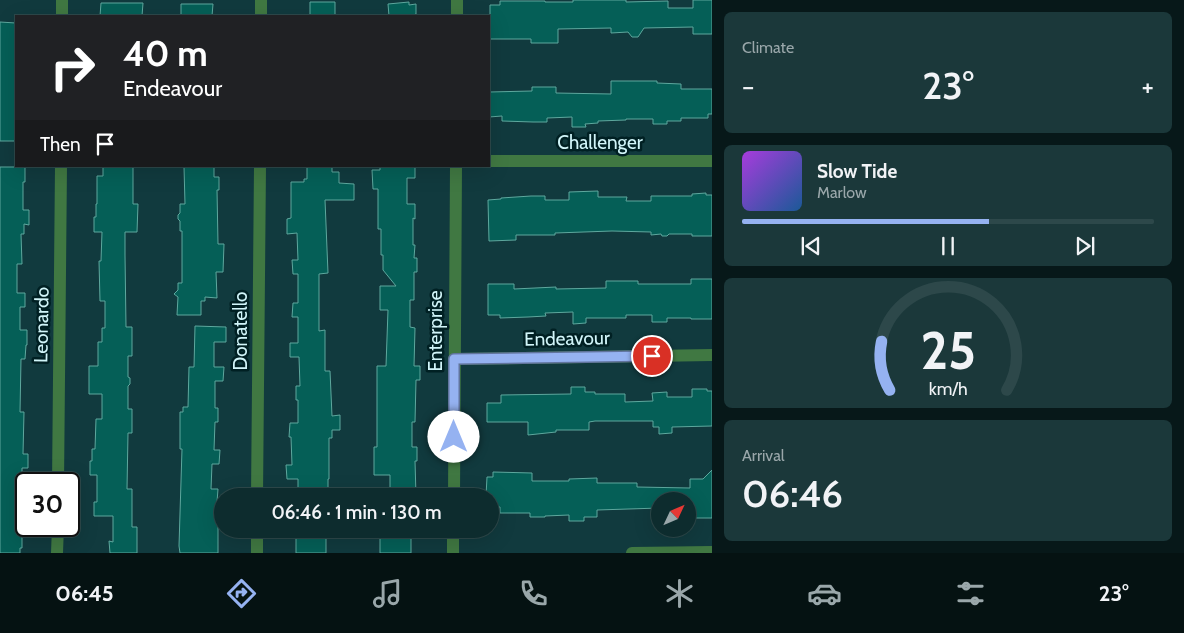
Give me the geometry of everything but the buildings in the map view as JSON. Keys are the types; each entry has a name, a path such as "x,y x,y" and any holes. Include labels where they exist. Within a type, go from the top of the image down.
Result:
{"street":[{"path":"62,0 62,15"},
{"path":"261,0 261,15"},
{"path":"457,0 457,15"},
{"name":"Challenger","path":"490,161 712,161"},
{"name":"Leonardo","path":"58,472 61,167"},
{"name":"Donatello","path":"257,488 260,167"},
{"name":"Enterprise","path":"454,488 456,167"},
{"name":"Endeavour","path":"454,359 712,355"},
{"path":"57,553 58,537"},
{"path":"257,538 257,553"},
{"path":"453,553 454,538"},
{"path":"632,553 712,552"}],"route":[{"path":"454,437 454,359 652,356"}]}
